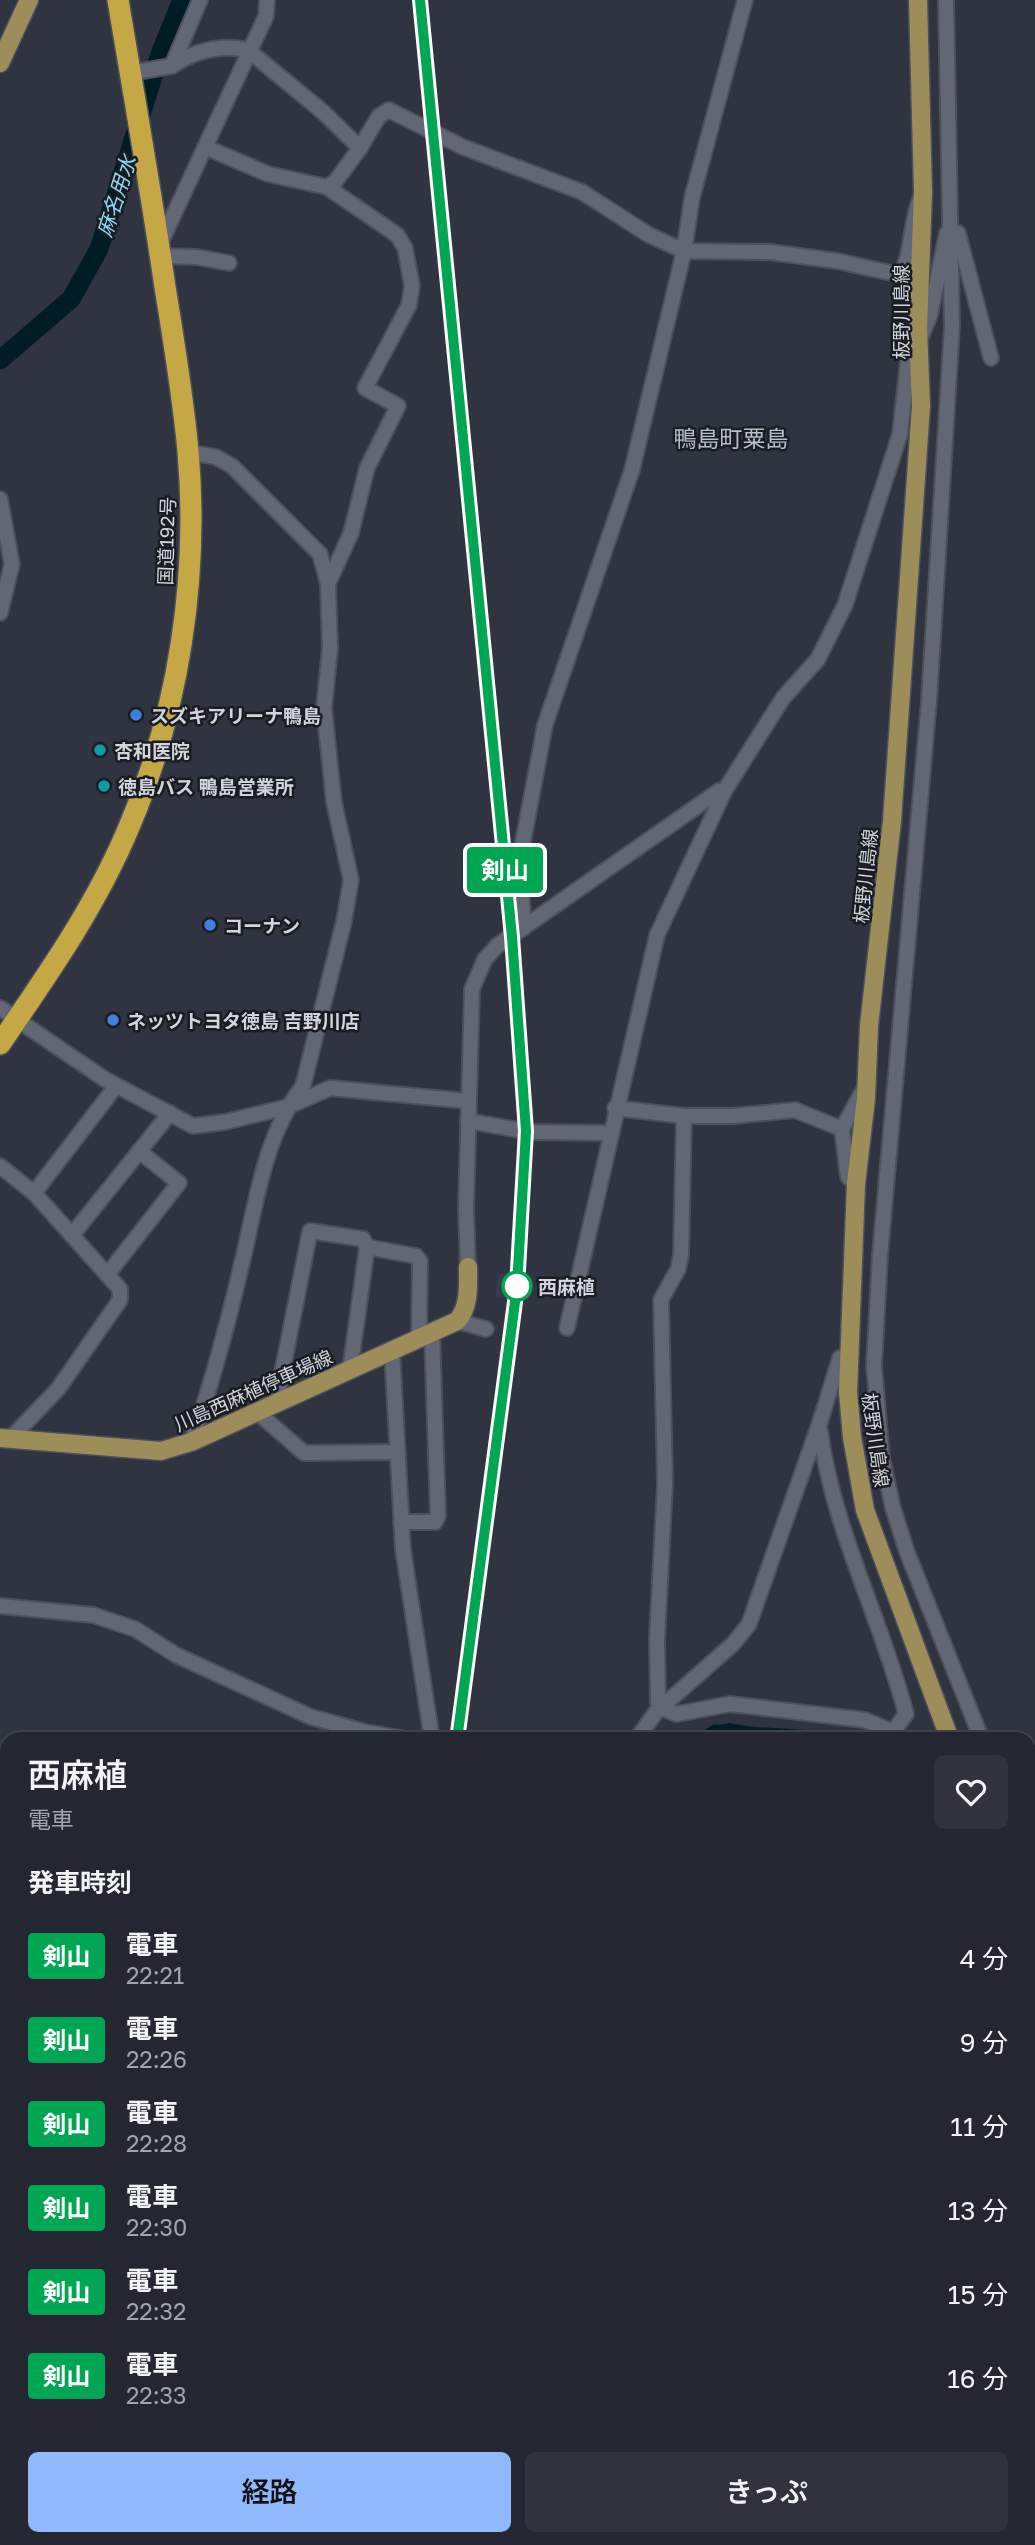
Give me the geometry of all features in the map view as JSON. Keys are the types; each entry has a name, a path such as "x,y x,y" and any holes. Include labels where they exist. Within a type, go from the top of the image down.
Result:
{"highway":[{"name":"国道192号","path":"0,1044 9,1013 90,908 126,835 150,774 164,722 185,618 191,556 188,452 160,251 135,102 138,72 118,0"}],"main road":[{"path":"0,63 29,0"},
{"name":"板野川島線","path":"918,0 923,192 919,334 921,406 892,821 869,1026 867,1084 856,1184 847,1357 852,1437 865,1510 947,1732"},
{"path":"457,1321 463,1314 466,1302 468,1267"},
{"name":"川島西麻植停車場線","path":"5,1439 161,1451 191,1443 457,1321"}],"street":[{"path":"169,67 200,0"},
{"path":"229,263 160,251 248,50 266,16 267,0"},
{"path":"524,928 519,863 545,725 632,470 684,251 692,198 746,0"},
{"path":"946,0 953,227 952,326 937,593 880,1255 874,1366 882,1458 893,1508 907,1552 979,1732"},
{"path":"138,72 169,67 204,50 234,47 248,50 323,112 360,148"},
{"path":"327,187 335,182 360,148 379,116 389,110 463,147 582,192 649,235 684,251 770,252 900,275 905,267 913,216 923,192"},
{"path":"205,147 268,174 327,187 397,236 405,248 412,286 409,305 365,388 398,406 367,468 351,533 328,584"},
{"path":"567,1328 615,1108 657,935 725,790 783,698 818,659 842,614 860,566 888,464 900,434 910,343 930,315 947,234 953,227"},
{"path":"953,227 959,234 991,358"},
{"path":"188,452 216,457 232,466 320,554 328,584 330,648 324,708 334,802 351,880 344,921 303,1086 287,1107 271,1144 223,1342 191,1443"},
{"path":"0,499 12,564 0,613"},
{"path":"468,1267 468,1101 472,989 491,951 719,791 725,790"},
{"path":"9,1013 116,1086 193,1126 225,1122 287,1107 330,1088 468,1101"},
{"path":"856,1184 848,1177 842,1129 867,1084"},
{"path":"34,1193 116,1086"},
{"path":"615,1108 684,1115 733,1116 795,1110 842,1129"},
{"path":"72,1236 170,1114"},
{"path":"684,1115 681,1255 678,1269 661,1300 665,1483 657,1639 658,1702 661,1708 677,1714 730,1704 865,1720 889,1732"},
{"path":"468,1121 530,1132 610,1133"},
{"path":"107,1275 179,1183 139,1151"},
{"path":"0,1166 34,1193 120,1289 120,1300 58,1389 5,1439"},
{"path":"276,1404 310,1231 363,1239 367,1247 350,1370"},
{"path":"367,1247 416,1256 420,1261 438,1516 435,1522 401,1522"},
{"path":"457,1321 486,1329"},
{"path":"392,1350 401,1522 431,1732"},
{"path":"642,1732 661,1708 734,1643 749,1625 840,1358 847,1357"},
{"path":"257,1412 304,1453 396,1452"},
{"path":"819,1426 825,1470 840,1525 906,1714 899,1732"},
{"path":"0,1606 93,1615 135,1629 176,1655 311,1717 353,1732"}],"shaded area":[{"path":"413,0 427,0 516,933 530,1132 522,1301 463,1732 454,1732 506,1299 495,1297 498,1273 509,1274 518,1131 517,1054"},
{"path":"729,1723 780,1732 704,1732 707,1728"}],"waterway":[{"name":"麻名用水","path":"0,360 71,299 99,249 161,51 182,0"}],"railway":[{"path":"420,0 511,937 525,1131 517,1287 458,1732"}],"train":[{"name":"剣山","path":"420,0 512,937 526,1131 517,1287 458,1732"}],"place":[{"name":"スズキアリーナ鴨島","path":"136,715"},
{"name":"杏和医院","path":"100,750"},
{"name":"徳島バス 鴨島営業所","path":"104,786"},
{"name":"コーナン","path":"210,925"},
{"name":"ネッツトヨタ徳島 吉野川店","path":"113,1020"},
{"name":"西麻植","path":"517,1286"}],"district":[{"name":"鴨島町粟島","path":"731,438"}]}
